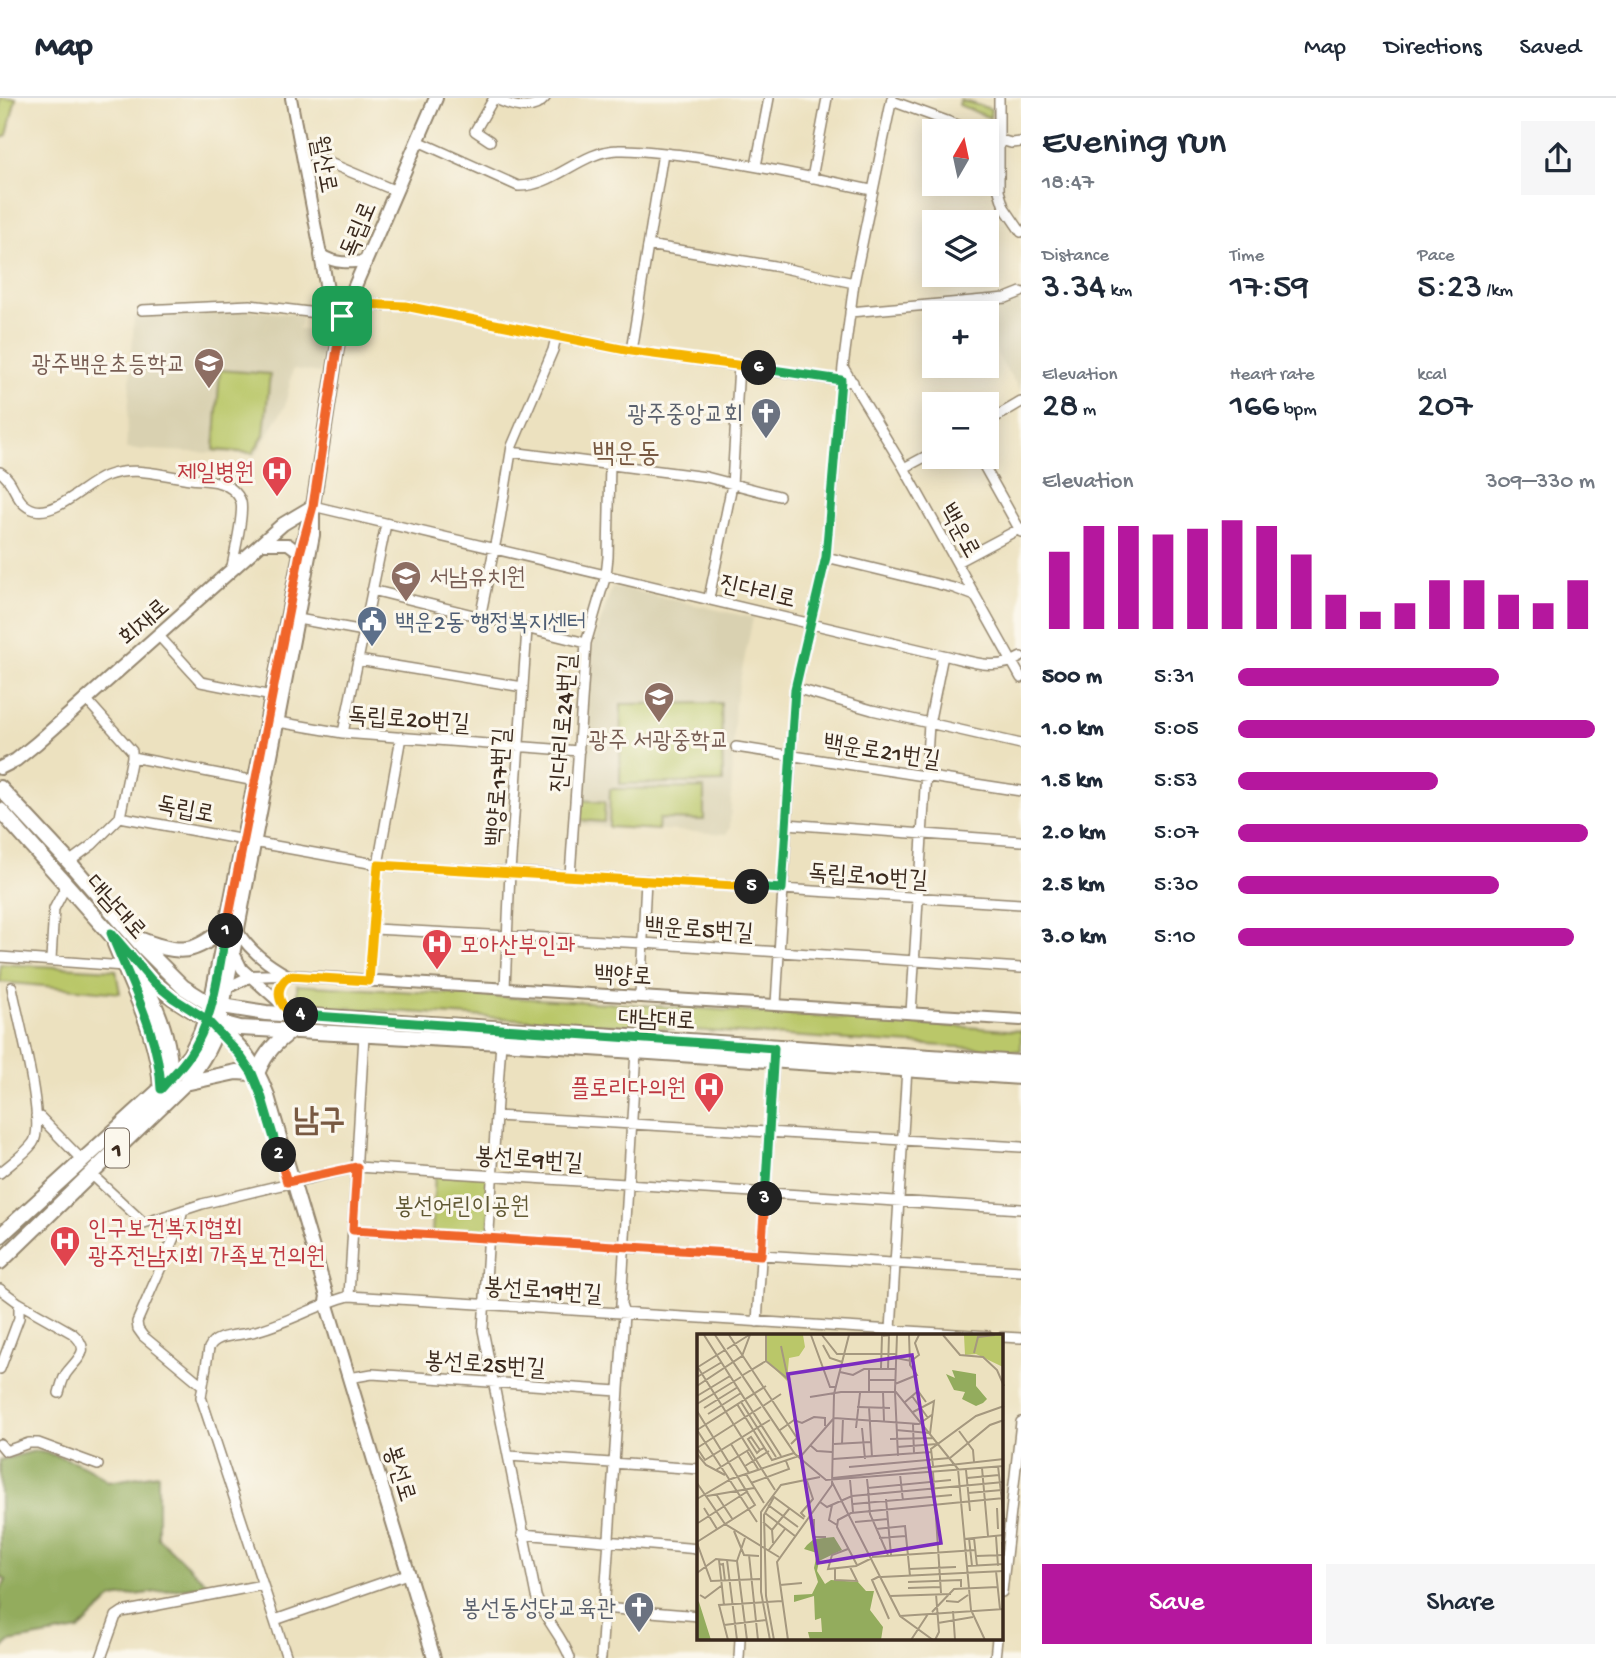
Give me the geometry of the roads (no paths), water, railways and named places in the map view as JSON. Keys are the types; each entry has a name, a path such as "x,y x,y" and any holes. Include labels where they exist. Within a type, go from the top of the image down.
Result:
{"main road":[{"name":"독립로","path":"248,841 255,781 300,553 313,506 342,316 436,98"},
{"name":"월산로","path":"321,255 329,302 342,316"},
{"name":"독립로","path":"216,1006 248,841 278,722 313,535 313,506"},
{"name":"회재로","path":"0,768 16,760 283,524 313,506"},
{"name":"대남대로","path":"0,788 134,937 183,987 216,1006 1021,1077"},
{"name":"대남대로","path":"0,810 111,933 127,961 173,998 213,1024 253,1029 636,1051 1021,1063"},
{"name":"독립로","path":"216,1006 225,989 232,949 232,927"},
{"path":"134,937 164,949 189,950 208,943 232,927"},
{"path":"127,961 148,990 164,1030 170,1065 165,1084"},
{"name":"1","path":"0,1262 186,1083 202,1062 216,1006"},
{"path":"290,1012 283,1018 283,1026 293,1030"},
{"name":"1","path":"0,1236 165,1084 213,1024"},
{"name":"봉선로","path":"213,1024 255,1072 434,1658"},
{"path":"186,1083 236,1072 255,1072 264,1055 293,1030"}],"street":[{"name":"월산로","path":"291,98 321,255"},
{"path":"490,141 475,131 494,98 528,107 538,105 545,98"},
{"path":"756,166 769,98"},
{"path":"812,178 827,98"},
{"path":"999,98 1000,196 1006,212 1021,232"},
{"path":"776,1004 795,688 826,557 841,380 853,283 892,99 943,119"},
{"path":"418,141 518,186 528,186 601,153 617,150 733,161 872,190"},
{"path":"1000,141 1021,142"},
{"path":"301,150 396,191"},
{"path":"631,351 663,153"},
{"path":"648,246 774,266 853,283"},
{"path":"321,255 332,261 345,263 366,261"},
{"path":"850,312 998,299 1021,292"},
{"path":"142,310 250,305 342,316 363,304 405,306 631,351 853,382"},
{"path":"480,618 511,452 554,350 556,337"},
{"path":"709,598 732,485 739,365"},
{"name":"백운로","path":"843,367 904,468 975,596 1017,660 1021,678"},
{"path":"999,415 1021,402"},
{"path":"511,452 706,477 779,496"},
{"path":"904,468 922,458"},
{"name":"진다리로24번길","path":"570,875 586,643 606,575 610,524 610,463"},
{"path":"957,562 1020,529 986,469"},
{"path":"0,472 18,499 26,506 45,510 55,508 107,475 126,471 152,471 225,485 237,494 242,505 232,570"},
{"name":"진다리로","path":"313,506 943,655 996,666 1017,660"},
{"path":"343,733 386,524"},
{"path":"261,544 288,544 300,553"},
{"path":"826,557 954,588 975,596"},
{"path":"372,590 586,643"},
{"path":"298,618 363,632"},
{"name":"백양로17번길","path":"505,988 510,872 527,629"},
{"path":"159,636 201,682 272,696"},
{"path":"911,1013 924,776 929,724 943,655"},
{"path":"358,660 523,687"},
{"path":"795,688 929,724 1021,744"},
{"path":"85,698 132,751 120,817"},
{"name":"독립로20번길","path":"278,722 343,733 579,751"},
{"path":"369,981 378,865 401,737"},
{"name":"백운로21번길","path":"736,747 1021,791"},
{"path":"132,757 255,781"},
{"name":"독립로","path":"120,817 248,841"},
{"name":"대남대로","path":"69,862 92,845 120,817"},
{"path":"786,824 1021,841"},
{"name":"독립로10번길","path":"248,841 378,865 1021,904"},
{"path":"640,996 646,880"},
{"path":"51,959 54,909 67,884"},
{"path":"232,927 266,962 290,976 282,981 278,988 279,996 290,1012"},
{"name":"백운로5번길","path":"374,929 643,943 1021,968"},
{"path":"232,949 236,960 290,1012"},
{"path":"0,957 127,961"},
{"name":"백양로","path":"225,989 251,976 290,976 1021,1020"},
{"path":"0,1173 33,1143 36,1135 30,1071 12,987"},
{"path":"349,1296 364,1035"},
{"path":"501,1042 483,1330 538,1604 562,1640 570,1658"},
{"path":"601,1658 624,1314 621,1305 636,1051"},
{"path":"757,1322 774,1054"},
{"path":"891,1330 907,1068"},
{"path":"36,1116 40,1116 82,1160"},
{"path":"496,1116 1021,1147"},
{"name":"봉선로9번길","path":"90,1173 144,1223 290,1181 357,1167 1021,1209"},
{"path":"183,1210 179,1226 137,1322 138,1329 202,1385 201,1397 287,1658"},
{"path":"353,1230 1021,1271"},
{"path":"0,1289 19,1303 72,1332 79,1339 81,1358 67,1371 60,1393"},
{"name":"봉선로19번길","path":"202,1385 212,1342 218,1338 265,1329 326,1301 349,1296 956,1334"},
{"path":"0,1369 19,1318 19,1303"},
{"name":"봉선로25번길","path":"349,1378 372,1374 618,1391"},
{"path":"1004,1568 1021,1422"},
{"path":"0,1444 6,1451 29,1443 48,1445 98,1465"},
{"path":"509,1456 697,1469"},
{"path":"522,1534 697,1549"},
{"path":"275,1620 410,1573"},
{"path":"102,1658 116,1616 122,1612 262,1585"},
{"path":"603,1608 697,1615"},
{"path":"739,1658 740,1640"},
{"path":"995,1658 997,1640"}],"place":[{"name":"광주백운초등학교","path":"209,390"},
{"name":"광주중앙교회","path":"766,440"},
{"name":"제일병원","path":"277,498"},
{"name":"서남유치원","path":"406,603"},
{"name":"백운2동 행정복지센터","path":"372,648"},
{"name":"광주 서광중학교","path":"659,724"},
{"name":"모아산부인과","path":"437,971"},
{"name":"플로리다의원","path":"709,1114"},
{"name":"인구보건복지협회 광주전남지회 가족보건의원","path":"65,1268"},
{"name":"봉선동성당교육관","path":"639,1634"}],"district":[{"name":"백운동","path":"626,451"},
{"name":"남구","path":"319,1118"}],"park label":[{"name":"봉선어린이공원","path":"462,1205"}]}
